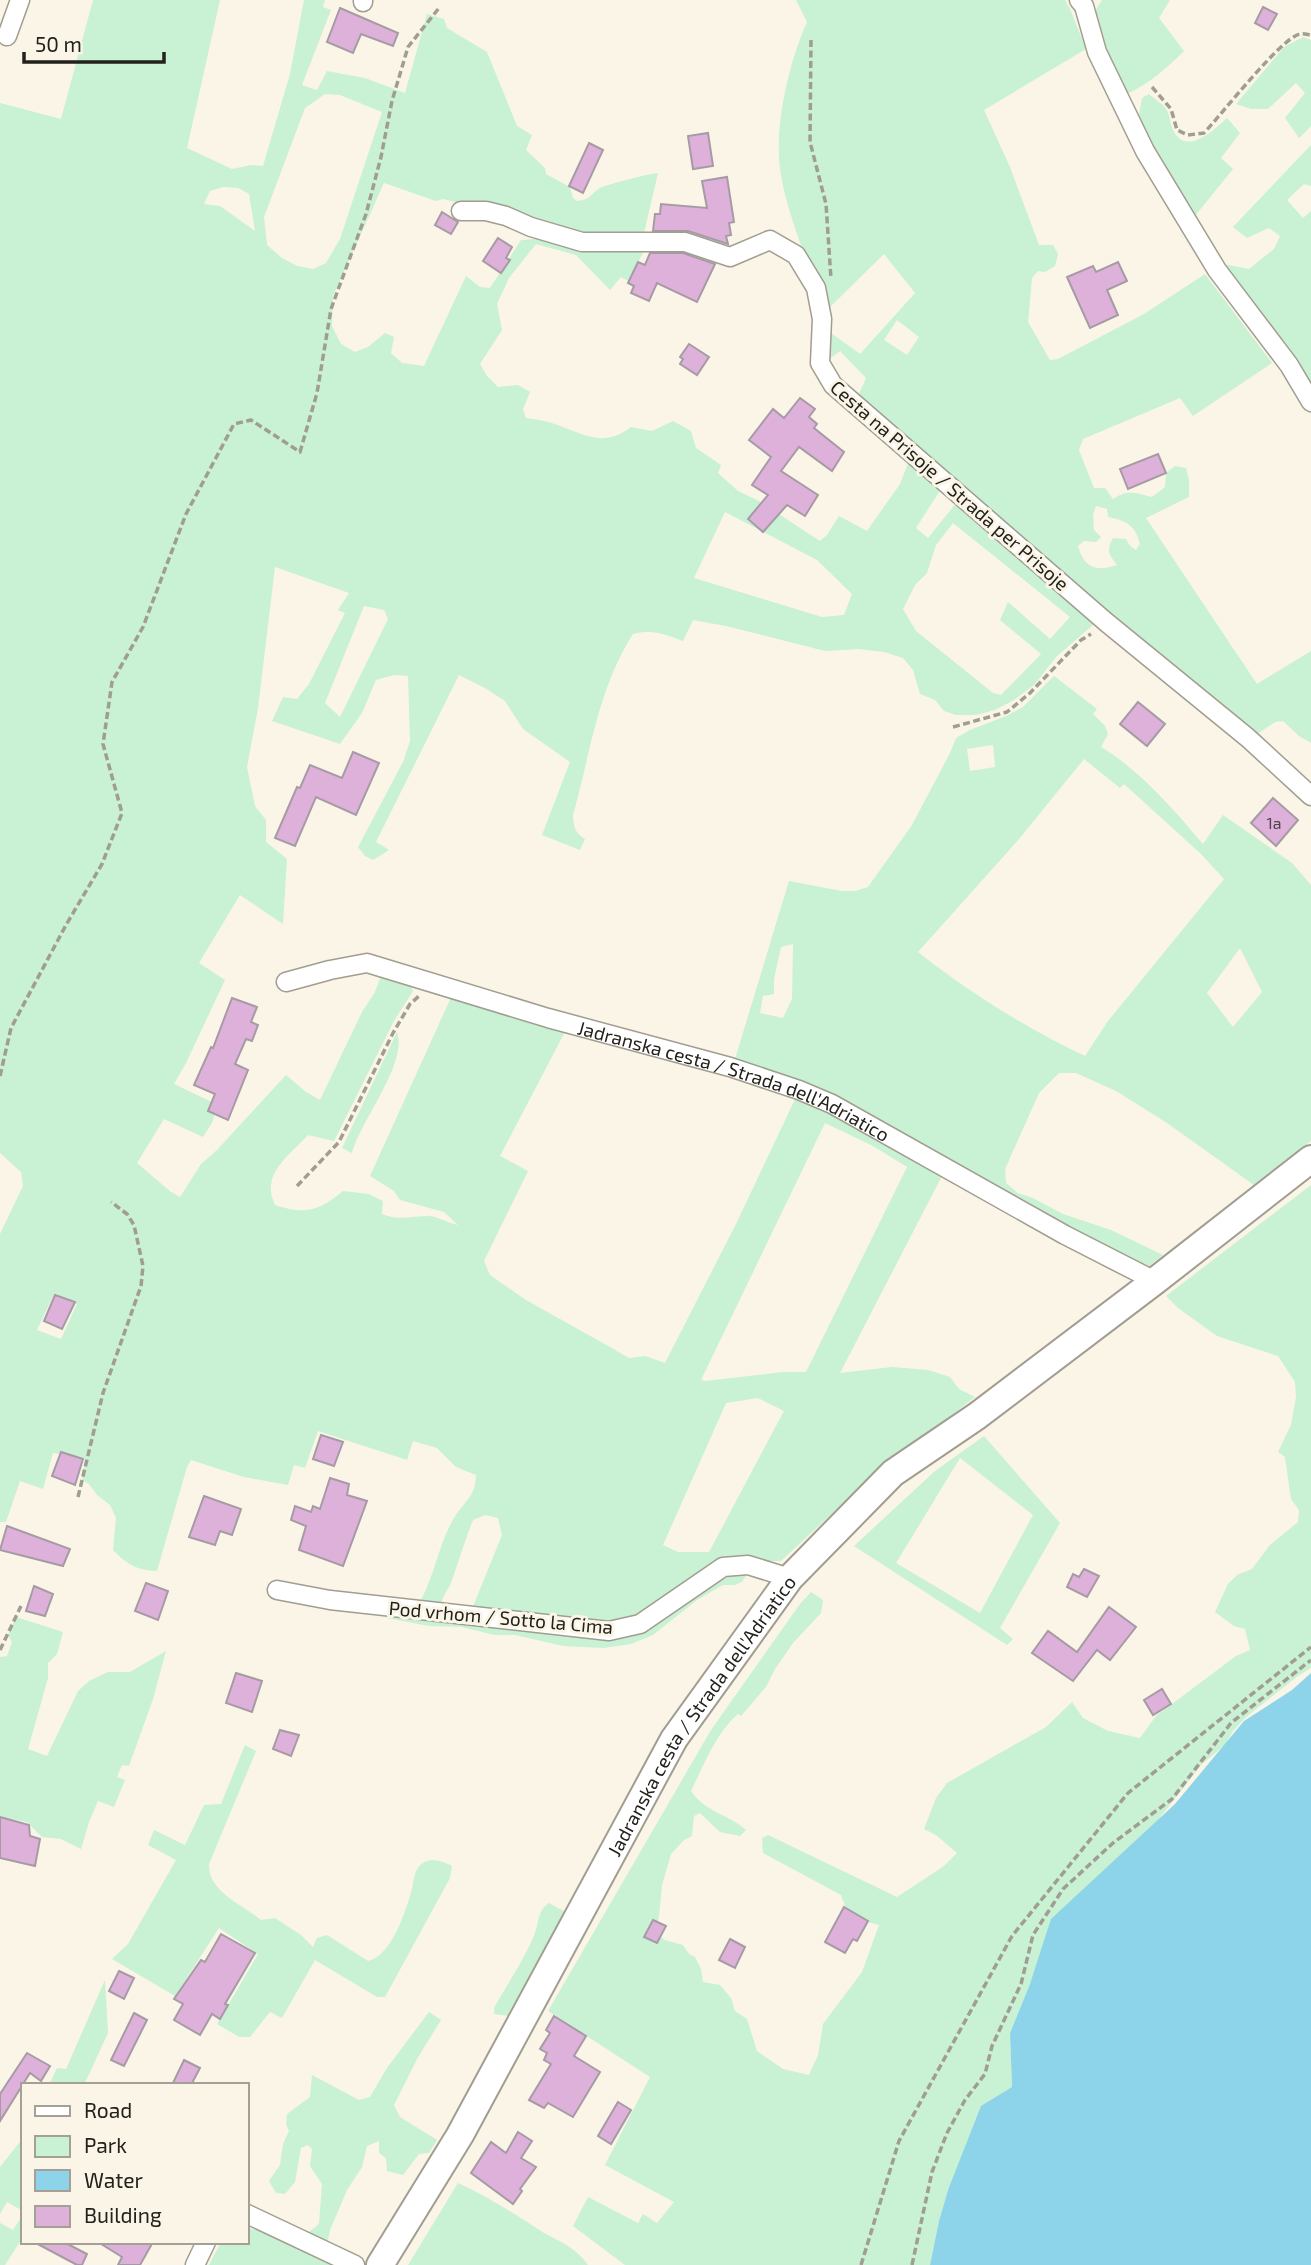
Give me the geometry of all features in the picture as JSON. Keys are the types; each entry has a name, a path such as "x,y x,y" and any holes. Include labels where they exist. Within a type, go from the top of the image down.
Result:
{"main road":[{"name":"Jadranska cesta / Strada dell'Adriatico","path":"380,2265 460,2135 674,1738 790,1578 894,1473 977,1416 1156,1281 1311,1158"}],"street":[{"path":"7,36 20,0"},
{"path":"1086,2 1097,52 1145,151 1217,270 1289,365 1311,402"},
{"name":"Cesta na Prisoje / Strada per Prisoje","path":"461,211 486,211 506,215 531,227 582,242 685,242 730,257 770,240 796,255 816,288 822,319 820,363 832,385 1108,624 1248,738 1311,796"},
{"name":"Jadranska cesta / Strada dell'Adriatico","path":"286,982 367,963 548,1018 730,1067 799,1090 832,1104 1065,1235 1156,1281"},
{"name":"Pod vrhom / Sotto la Cima","path":"277,1590 330,1600 609,1631 640,1624 723,1567 748,1565 790,1578"},
{"path":"248,2214 355,2265"},
{"path":"195,2265 205,2244"}],"path":[{"path":"0,1076 11,1028 102,864 121,813 103,744 112,682 143,627 186,514 234,424 251,421 300,452 317,393 331,309 366,214 392,101 408,47 439,8"},
{"path":"1152,87 1171,109 1177,130 1188,135 1205,133 1286,41 1299,34 1311,35"},
{"path":"811,40 810,142 826,204 832,275 830,286"},
{"path":"953,727 1007,712 1030,693 1081,640 1108,624"},
{"path":"297,1186 339,1142 410,1004 433,982"},
{"path":"78,1497 103,1392 141,1286 143,1266 134,1225 127,1214 111,1202"},
{"path":"0,1650 21,1606"},
{"path":"861,2265 899,2141 1012,1937 1128,1793 1311,1647"},
{"path":"912,2265 932,2172 947,2133 965,2100 985,2074 992,2046 1021,1984 1033,1935 1063,1889 1113,1843 1172,1799 1231,1723 1311,1660"}],"green space":[{"path":"93,0 220,0 187,148 232,169 251,165 263,166 290,74 304,0 325,0 323,7 331,10 302,85 317,90 327,71 365,78 405,93 427,14 444,19 447,28 487,52 517,126 532,135 526,150 545,168 546,174 570,187 573,198 577,201 588,198 604,186 658,173 643,237 598,238 443,199 436,201 384,183 333,296 332,326 341,344 355,352 368,347 385,333 394,337 391,353 402,363 424,366 466,276 480,287 490,288 521,240 551,238 644,251 628,281 621,277 610,290 576,255 536,244 509,278 497,304 502,330 480,364 498,387 518,385 530,392 523,409 526,418 599,438 620,434 631,427 652,431 673,421 691,431 696,448 721,465 718,473 738,491 759,501 820,541 839,516 867,531 900,484 909,461 941,489 916,528 928,538 957,502 1086,612 1093,625 1057,656 1034,685 995,710 976,715 956,715 944,711 935,700 920,694 913,670 903,658 884,652 858,649 825,651 693,620 683,641 658,633 633,634 603,699 573,815 575,829 585,839 580,850 542,835 570,762 523,729 505,701 459,675 376,842 389,850 373,860 365,856 358,847 403,762 410,741 408,676 394,675 376,680 362,713 340,744 272,721 283,697 297,699 309,684 345,613 338,610 349,593 275,567 258,708 247,767 255,806 266,820 266,842 287,859 283,924 240,895 199,963 225,980 174,1084 218,1105 212,1123 203,1137 164,1119 137,1163 180,1197 201,1164 286,1075 320,1100 381,976 410,984 413,991 394,1021 334,1141 308,1135 279,1166 271,1184 271,1194 275,1205 304,1210 319,1207 343,1191 369,1194 383,1201 382,1214 399,1218 429,1216 458,1225 444,1212 400,1200 394,1191 370,1176 453,993 567,1028 500,1156 528,1171 484,1261 490,1275 526,1300 629,1358 645,1356 665,1363 737,1222 797,1095 943,1174 840,1373 892,1367 928,1370 950,1377 959,1389 975,1397 865,1483 781,1561 755,1561 640,1618 605,1624 472,1609 502,1535 498,1518 485,1515 473,1520 441,1607 422,1604 421,1600 444,1538 454,1518 472,1494 476,1475 456,1467 437,1448 413,1441 407,1460 318,1431 305,1468 294,1465 288,1485 244,1477 191,1460 157,1571 133,1566 113,1550 116,1518 110,1505 82,1480 85,1458 53,1453 43,1489 20,1481 6,1522 0,1522 0,1234 23,1186 21,1172 0,1153 0,103 61,119","holes":["325,94 340,95 382,112 340,239 326,263 313,269 297,266 282,258 267,245 264,217 305,108","223,187 238,188 249,194 255,231 220,206 204,204 210,191","725,512 817,560 852,594 844,615 822,617 694,578","953,523 1070,617 1050,639 1008,602 1000,620 1041,654 1001,695 993,693 916,631 903,609 915,585 927,573 936,545","364,606 384,610 388,619 340,717 325,703","825,1123 873,1146 907,1167 806,1372 701,1380","53,1296 77,1304 61,1339 37,1330","758,1398 784,1411 709,1552 678,1552 663,1545 726,1403"]},
{"path":"796,0 1065,0 1086,49 984,110 1010,167 1039,245 1053,245 1058,254 1055,266 1045,272 1038,271 1032,278 1028,322 1050,360 1058,359 1144,314 1205,274 1272,363 1193,416 1180,398 1083,439 1079,450 1094,488 1105,488 1113,499 1127,493 1152,497 1165,487 1166,473 1175,466 1186,468 1189,497 1146,518 1257,684 1311,651 1311,743 1283,721 1275,722 1256,735 1033,552 856,401 866,378 840,351 828,360 828,331 860,354 915,293 884,254 829,308 806,257 784,191 779,141 786,88 807,22","holes":["897,320 919,337 907,355 884,340","1096,506 1107,509 1108,517 1120,520 1136,532 1140,544 1136,550 1126,539 1113,538 1109,552 1117,565 1097,568 1087,564 1078,546 1084,541 1096,542 1101,537 1094,530 1093,515"]},
{"path":"1102,0 1170,0 1159,18 1184,51 1157,75 1127,94 1110,65 1103,44 1095,11"},
{"path":"1303,37 1311,40 1311,126 1299,138 1285,118 1305,93 1296,83 1268,109 1251,109 1236,104 1284,47"},
{"path":"1149,94 1166,109 1173,130 1185,141 1200,139 1227,118 1240,133 1221,158 1233,169 1194,217 1151,144 1139,115 1142,98"},
{"path":"1311,145 1311,186 1304,184 1287,200 1303,218 1311,211 1311,386 1223,264 1249,269 1274,249 1280,236 1269,228 1247,238 1233,227"},
{"path":"1054,676 1097,709 1093,714 1105,726 1108,734 1101,747 1143,779 1203,844 1223,815 1292,863 1311,885 1311,1141 1254,1185 1167,1123 1116,1091 1076,1073 1059,1073 1039,1093 1005,1169 1006,1183 1018,1193 1063,1214 1111,1230 1163,1255 1146,1268 1107,1251 802,1083 735,1059 789,881 842,891 868,887 912,825 956,738 1023,707","holes":["993,745 995,767 970,771 967,749","1084,759 1120,788 1124,784 1201,854 1224,879 1108,1021 1085,1056 999,1009 918,952 1020,838","793,944 792,999 783,1018 760,1013 763,996 774,994 774,979 781,947","1240,948 1262,992 1233,1027 1207,993"]},
{"path":"397,1032 399,1045 396,1059 352,1153 342,1148"},
{"path":"1311,1185 1311,1668 1246,1717 1225,1745 1201,1765 1030,1984 1010,2033 1012,2087 948,2190 930,2265 625,2265 573,2226 588,2197 638,2223 643,2214 657,2223 674,2202 605,2165 650,2077 548,2011 711,1730 800,1604 811,1592 823,1600 821,1613 793,1643 766,1687 741,1716 738,1714 730,1722 716,1740 706,1760 691,1791 703,1804 746,1830 740,1836 720,1832 700,1813 694,1816 692,1836 684,1840 671,1854 662,1885 657,1935 683,1945 689,1954 695,1957 703,1982 720,1985 731,1998 735,2011 747,2019 757,2051 783,2069 809,2075 818,2055 823,2024 862,1972 879,1925 849,1917 841,1895 763,1853 762,1838 768,1835 897,1897 944,1866 957,1853 936,1835 924,1829 936,1798 947,1783 1046,1727 1072,1702 1083,1718 1108,1731 1140,1738 1156,1716 1236,1656 1250,1650 1245,1629 1234,1626 1215,1612 1228,1584 1237,1575 1252,1569 1270,1545 1298,1522 1299,1510 1291,1499 1285,1457 1278,1452 1291,1425 1296,1397 1295,1382 1278,1356 1217,1336 1166,1296"},
{"path":"984,1436 1060,1523 1000,1628 1013,1639 1007,1645 854,1546 935,1471","holes":["960,1458 1033,1515 980,1613 896,1563"]},
{"path":"743,1573 746,1576 742,1582 723,1585 697,1600 653,1635 631,1644 604,1648 563,1646 515,1635 495,1635 461,1627 429,1626 387,1618 389,1611 614,1637 722,1575"},
{"path":"16,1617 63,1632 57,1654 48,1663 48,1678 28,1749 47,1756 78,1691 89,1681 108,1672 130,1672 166,1651 153,1699 129,1766 122,1765 117,1777 125,1780 114,1807 98,1801 81,1849 61,1839 42,1837 27,1822 0,1817 0,1657 7,1656 12,1642 8,1635"},
{"path":"245,1745 256,1751 209,1864 210,1874 220,1890 261,1920 275,1918 301,1935 313,1947 317,1938 327,1935 368,1961 377,1957 391,1942 402,1920 421,1864 434,1860 452,1866 450,1878 385,1997 377,1997 315,1960 282,2018 270,2012 250,2037 239,2037 217,2024 258,1954 219,1928 175,1996 112,1959 128,1944 176,1860 148,1845 154,1830 185,1845 204,1805 221,1804"},
{"path":"549,1903 567,1913 510,2016 494,2014 494,2008 531,1943 541,1912"},
{"path":"105,1980 108,2033 85,2083 50,2083 57,2068 66,2069"},
{"path":"429,2012 441,2020 417,2059 394,2105 400,2117 437,2140 429,2153 419,2154 403,2175 387,2171 386,2158 379,2153 379,2141 367,2146 362,2167 347,2190 330,2230 327,2245 304,2236 319,2224 322,2184 310,2166 312,2149 308,2145 301,2148 295,2182 285,2194 276,2193 269,2181 280,2165 283,2144 289,2131 286,2124 287,2114 310,2097 312,2075 359,2100 370,2097 387,2068"},
{"path":"21,2141 21,2210 7,2202 0,2214 0,2167"},
{"path":"458,2183 568,2246 588,2265 408,2265"},
{"path":"21,2218 21,2240 5,2265 0,2265 0,2223 13,2230"},
{"path":"248,2228 292,2242 333,2265 209,2265 220,2244 248,2244"}],"water":[{"path":"1311,1673 1311,2265 930,2265 948,2190 981,2106 1012,2087 1010,2033 1030,1984 1051,1919 1175,1804 1244,1721 1292,1690"}],"building":[{"path":"1263,7 1277,14 1268,30 1255,23"},
{"path":"340,8 398,33 393,46 361,34 353,53 327,42"},
{"path":"708,133 713,166 693,169 688,136"},
{"path":"589,143 603,150 583,193 569,186"},
{"path":"727,177 734,222 729,223 731,235 726,236 728,244 688,231 653,231 655,214 660,214 661,204 707,208 702,181"},
{"path":"442,212 458,222 451,234 435,225"},
{"path":"498,238 512,247 506,258 510,260 501,273 483,261"},
{"path":"650,253 683,253 715,264 697,302 657,283 649,301 631,293 634,286 628,283 638,262 645,265"},
{"path":"1118,262 1127,281 1107,290 1118,315 1090,328 1067,277 1093,266 1096,272"},
{"path":"689,344 709,357 697,375 680,364 683,359 680,357"},
{"path":"800,398 815,409 809,417 817,424 814,428 844,452 832,471 799,447 781,471 818,495 805,516 787,505 763,532 748,519 768,495 752,485 771,457 749,440 773,409 784,418"},
{"path":"1158,454 1166,473 1128,489 1120,469"},
{"path":"1138,702 1165,724 1147,746 1120,724"},
{"path":"353,752 379,763 356,815 316,797 295,846 275,838 297,787 300,788 310,765 342,778"},
{"path":"1273,798 1298,820 1276,846 1251,823"},
{"path":"232,998 257,1007 251,1022 258,1025 252,1041 246,1039 235,1064 248,1070 228,1120 208,1111 215,1094 194,1085 211,1047 213,1048"},
{"path":"55,1295 75,1302 62,1329 44,1321"},
{"path":"321,1435 343,1442 334,1466 313,1459"},
{"path":"61,1452 83,1459 75,1485 52,1476"},
{"path":"330,1478 349,1484 347,1495 367,1501 343,1566 299,1550 306,1526 291,1520 295,1506 311,1512 313,1506 320,1509"},
{"path":"204,1496 241,1509 232,1535 220,1531 215,1545 189,1537"},
{"path":"7,1526 70,1549 63,1566 0,1550"},
{"path":"1084,1569 1099,1576 1087,1597 1067,1587 1073,1574 1079,1577"},
{"path":"146,1583 168,1591 158,1620 135,1611"},
{"path":"34,1586 53,1594 45,1616 26,1611"},
{"path":"1109,1607 1136,1627 1110,1660 1097,1650 1073,1681 1032,1653 1048,1631 1077,1652"},
{"path":"236,1673 262,1681 252,1712 226,1703"},
{"path":"1162,1689 1171,1704 1153,1715 1144,1700"},
{"path":"280,1730 299,1735 291,1756 273,1749"},
{"path":"0,1817 29,1825 30,1836 40,1839 35,1866 0,1858"},
{"path":"844,1907 868,1921 857,1941 853,1939 845,1953 825,1942"},
{"path":"653,1920 666,1926 657,1943 644,1937"},
{"path":"221,1934 255,1953 225,2004 228,2005 220,2019 212,2014 200,2035 174,2020 183,2004 174,1999 201,1960 205,1962"},
{"path":"730,1939 745,1947 735,1968 719,1960"},
{"path":"119,1971 134,1978 124,1999 109,1991"},
{"path":"134,2013 147,2020 124,2066 111,2060"},
{"path":"554,2016 586,2036 574,2056 600,2072 573,2117 548,2103 544,2108 529,2100 551,2064 544,2060 547,2053 540,2049 550,2033 546,2030"},
{"path":"27,2053 50,2066 41,2081 30,2073 21,2083 21,2087 0,2121 0,2094"},
{"path":"184,2060 200,2068 192,2083 173,2083"},
{"path":"618,2102 631,2110 611,2144 598,2136"},
{"path":"518,2132 532,2141 521,2158 536,2167 513,2204 471,2173 491,2142 506,2153"},
{"path":"38,2244 68,2244 87,2254 82,2265 77,2265"},
{"path":"101,2244 152,2244 140,2265 118,2265 122,2257"}]}
